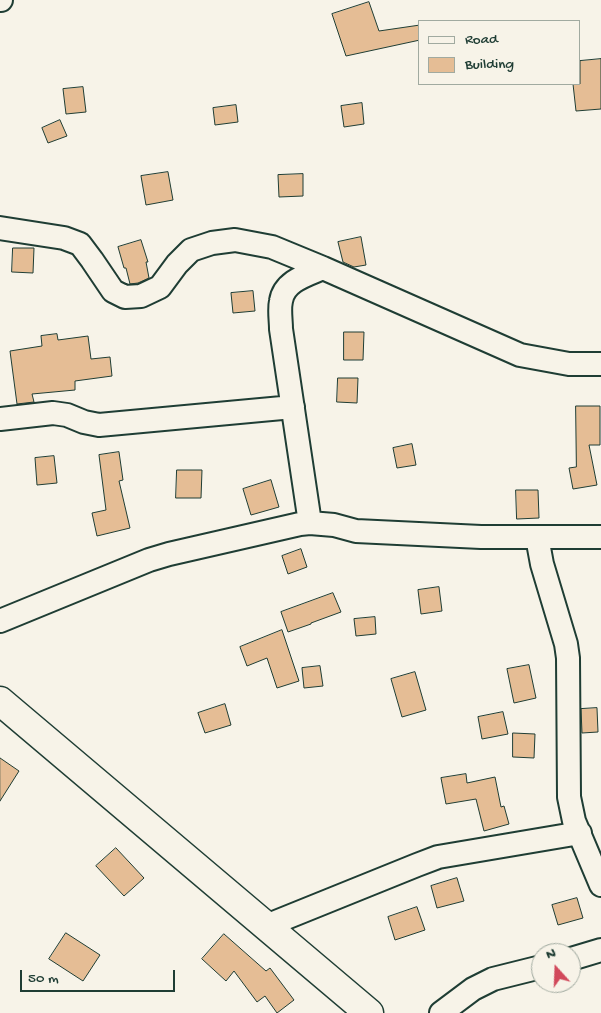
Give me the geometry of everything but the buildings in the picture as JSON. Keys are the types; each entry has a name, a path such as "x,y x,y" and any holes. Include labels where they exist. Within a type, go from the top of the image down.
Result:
{"street":[{"path":"0,228 64,238 80,244 113,291 125,297 141,296 160,287 177,264 191,250 212,243 235,240 272,247 520,355 569,364 601,364"},
{"path":"310,523 281,329 281,300 285,290 292,282 323,268"},
{"path":"0,419 53,413 67,415 84,422 99,425 293,407"},
{"path":"0,621 149,560 300,524 334,525 356,531 481,537 601,537"},
{"path":"537,537 542,564 566,644 568,658 569,797 574,821 601,884"},
{"path":"0,701 369,1013"},
{"path":"266,926 438,858 580,833"},
{"path":"581,955 601,950"},
{"path":"441,1013 473,989 493,979 531,969"}]}
